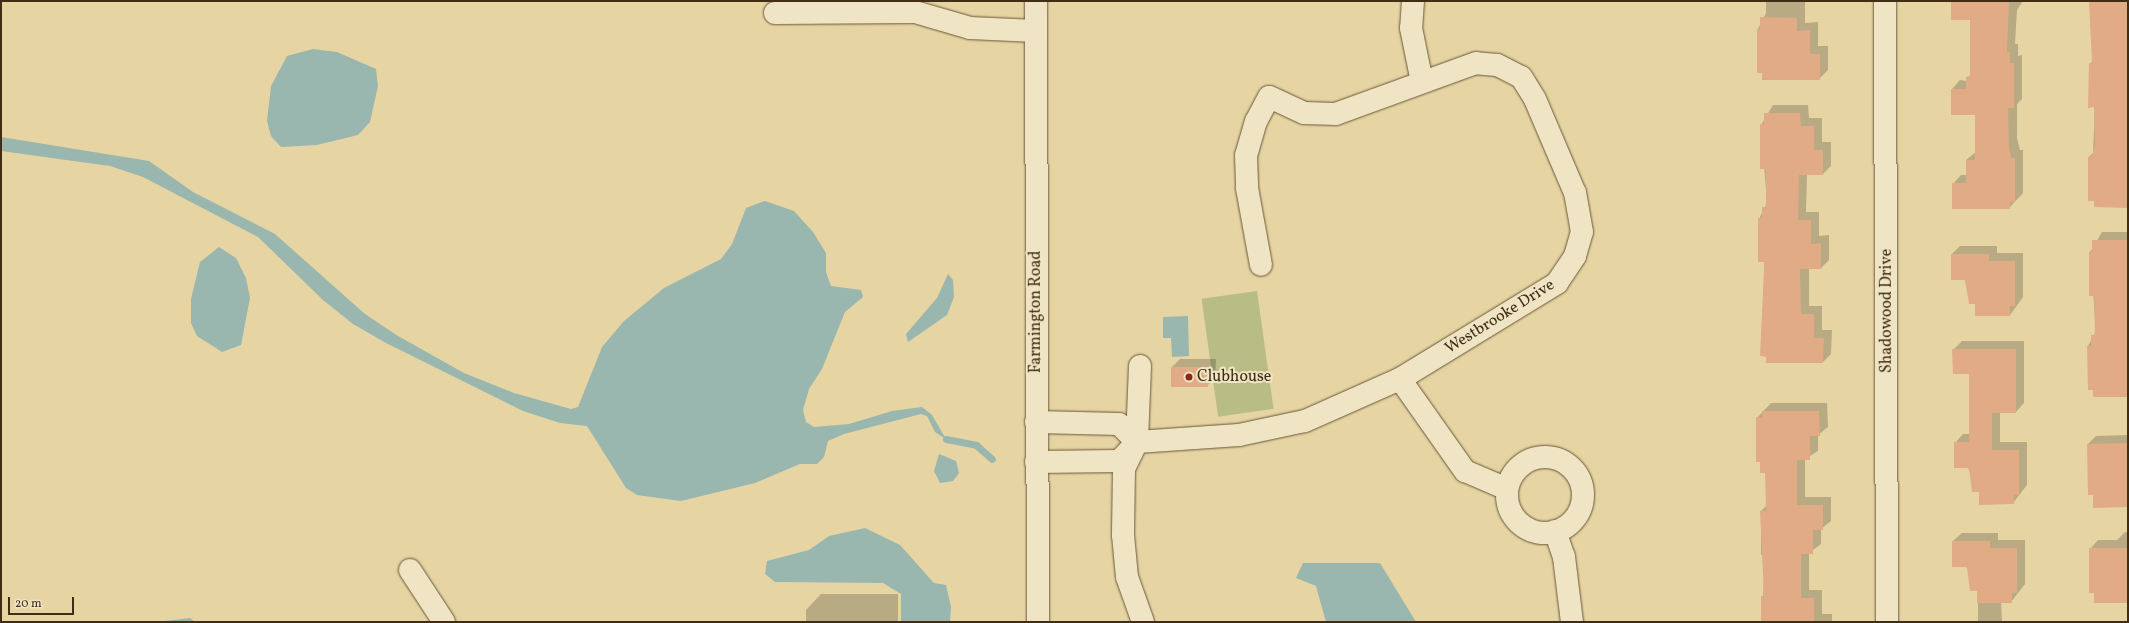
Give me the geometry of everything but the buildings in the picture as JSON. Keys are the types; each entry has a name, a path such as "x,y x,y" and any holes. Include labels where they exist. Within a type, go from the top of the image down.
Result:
{"street":[{"name":"Farmington Road","path":"1036,1 1036,462 1038,622"},
{"path":"1413,1 1411,28 1422,82"},
{"name":"Shadowood Drive","path":"1885,1 1887,622"},
{"path":"776,13 915,12 970,28 1035,30"},
{"name":"Westbrooke Drive","path":"1137,442 1239,435 1305,421 1400,379 1557,283 1575,256 1582,232 1576,193 1535,99 1521,77 1497,65 1476,63 1336,114 1304,113 1269,97 1256,121 1246,155 1247,188 1261,265"},
{"path":"1140,366 1137,442 1124,469 1123,535 1127,577 1143,622"},
{"path":"1400,379 1465,471 1507,489"},
{"path":"1036,422 1119,424 1137,442"},
{"path":"1036,462 1119,461 1137,442"},
{"path":"1554,458 1570,467 1581,482 1582,506 1567,526 1555,531 1543,533 1520,523 1512,513 1507,489 1519,467 1529,460 1554,458"},
{"path":"1555,531 1564,557 1572,622"},
{"path":"410,570 444,622"}],"green space":[{"path":"1257,291 1274,409 1218,417 1202,299"}],"water":[{"path":"313,49 337,52 376,69 378,86 370,122 358,135 317,145 281,147 271,136 267,121 271,86 287,56"},
{"path":"1,137 149,161 193,192 275,234 365,314 398,336 464,373 514,393 571,409 578,407 602,347 624,321 664,288 721,259 732,244 746,208 765,201 794,211 813,232 826,253 826,272 831,286 861,290 863,297 845,312 822,369 809,389 803,410 806,422 814,427 849,424 892,411 922,407 932,415 946,439 935,432 927,416 921,414 844,434 828,441 824,457 817,464 800,464 755,483 681,501 637,495 626,488 587,426 560,423 523,411 386,343 353,324 323,300 258,237 143,177 110,166 1,151"},
{"path":"219,247 236,258 246,278 250,298 241,345 222,352 197,336 191,323 191,299 200,262"},
{"path":"948,274 953,280 954,297 947,315 908,342 906,334 937,298"},
{"path":"1188,316 1189,356 1172,357 1171,338 1163,338 1163,317"},
{"path":"939,454 956,461 959,473 953,481 940,483 934,471"},
{"path":"865,528 900,545 934,583 946,585 951,607 950,622 901,622 901,594 883,583 775,582 765,574 767,561 809,550 829,536"},
{"path":"1303,563 1380,563 1416,622 1326,622 1316,586 1296,578"},
{"path":"190,618 195,622 164,622 165,621"}],"waterway":[{"path":"946,439 976,445 992,459"}],"place":[{"name":"Clubhouse","path":"1189,377"}]}
